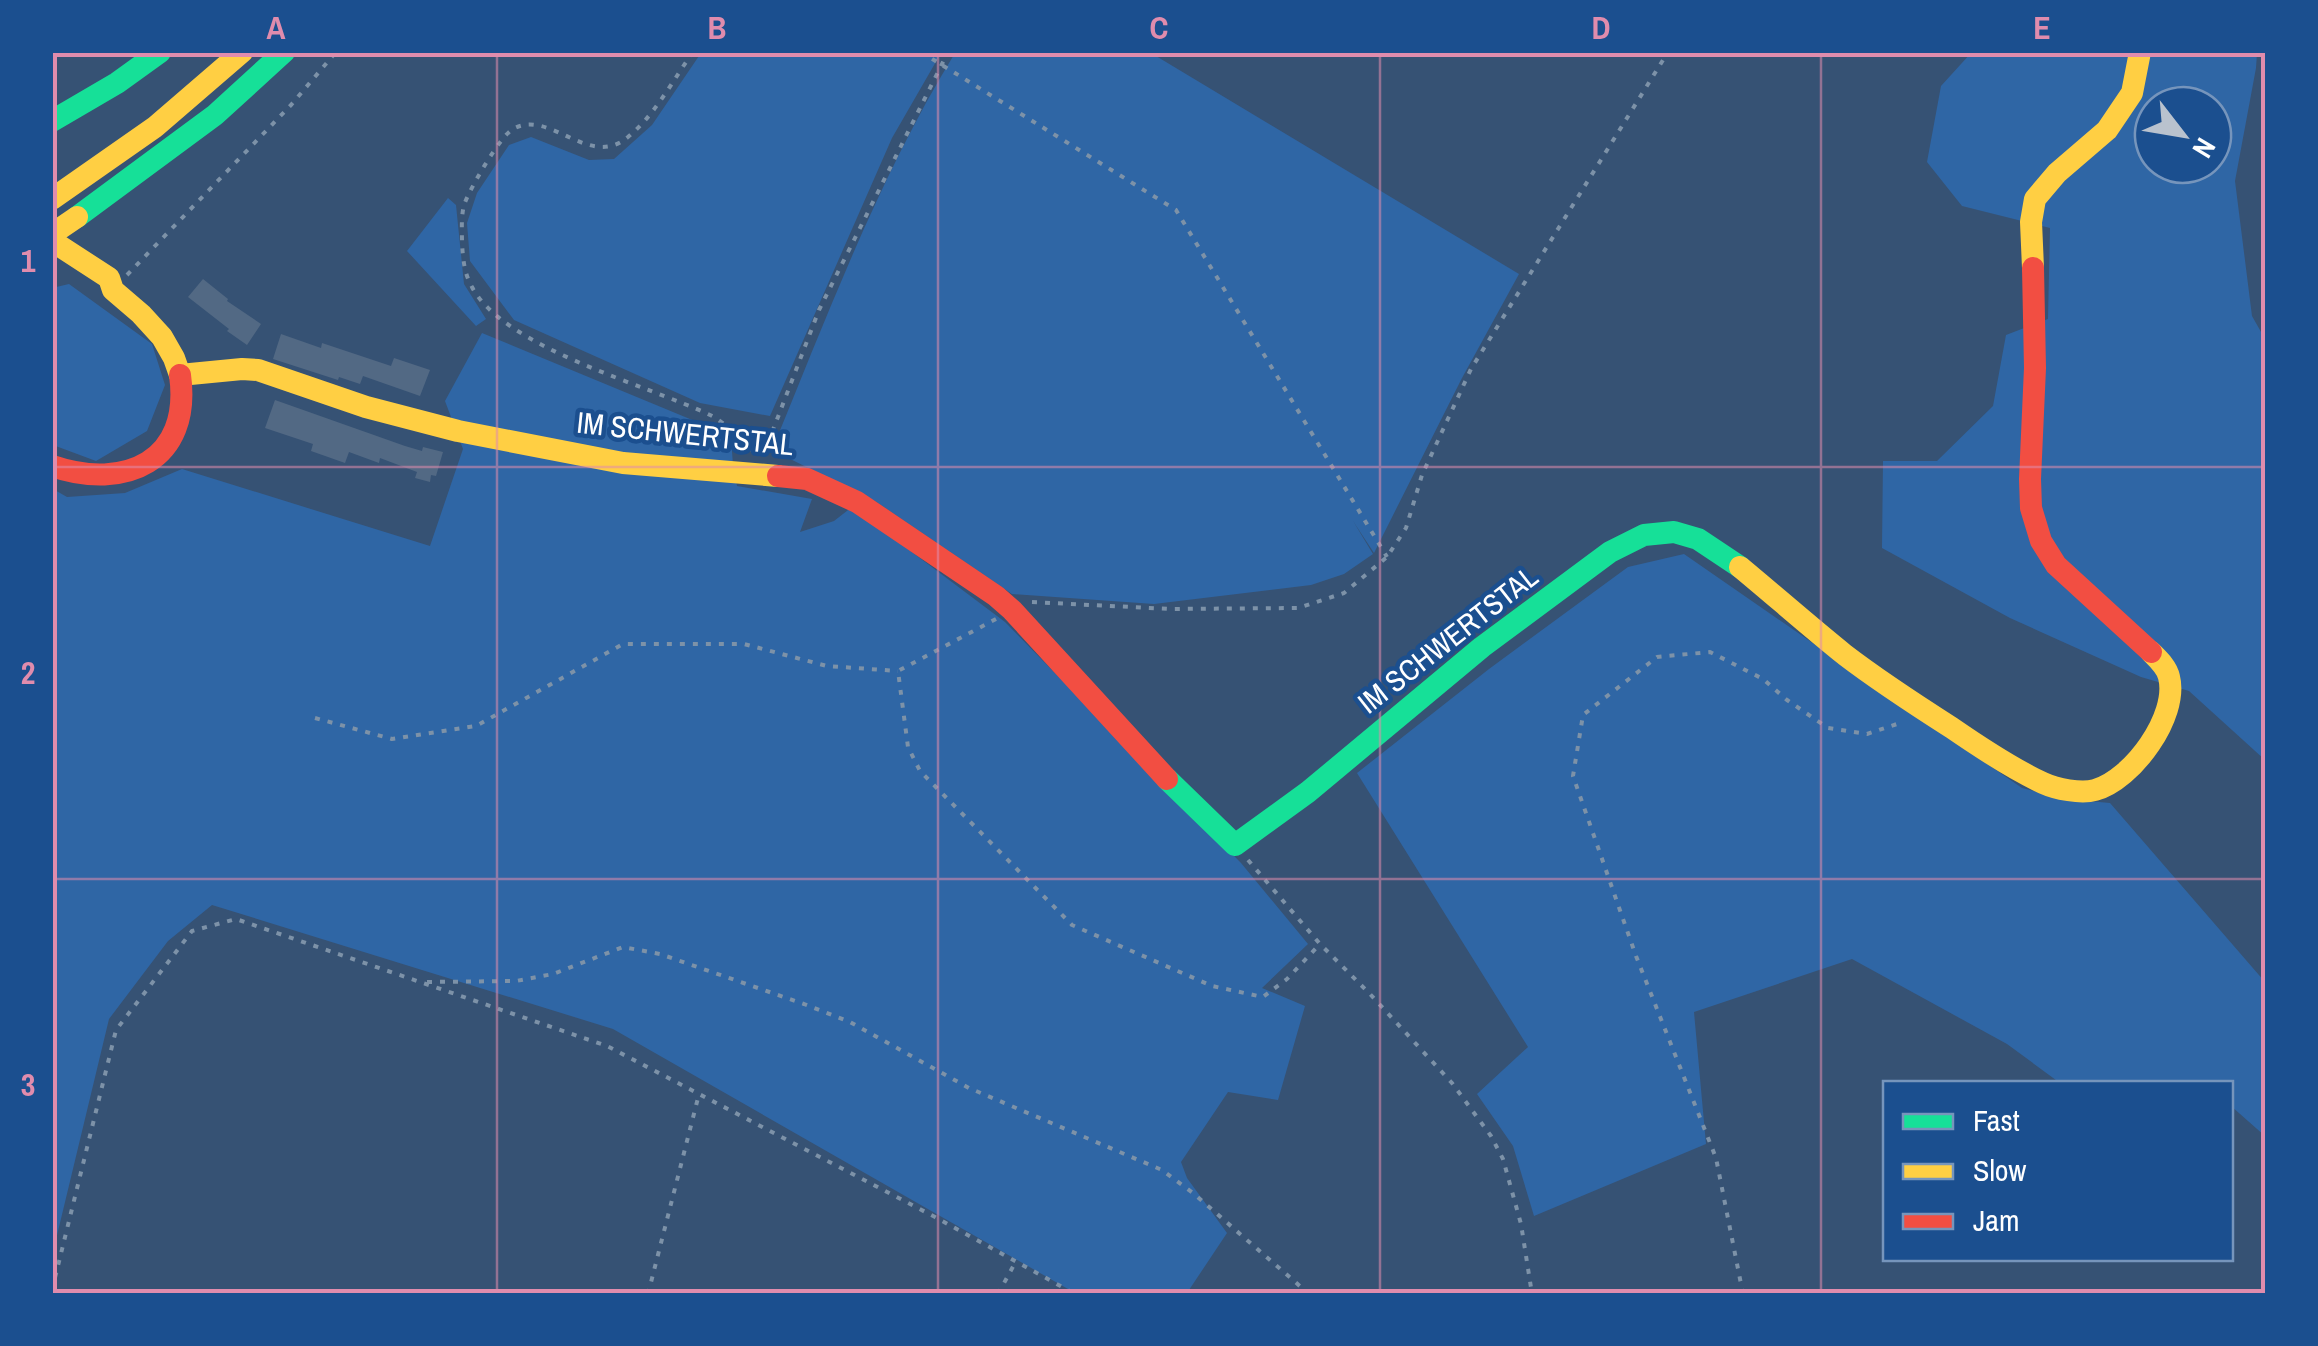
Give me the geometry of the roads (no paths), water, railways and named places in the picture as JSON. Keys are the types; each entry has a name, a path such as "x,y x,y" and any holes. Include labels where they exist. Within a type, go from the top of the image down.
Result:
{"main road":[{"path":"52,122 160,52"},
{"path":"52,199 155,127 242,52"},
{"path":"52,466 87,477 120,475 136,469 154,458 176,429 181,412 180,376 162,337 113,290 109,278 52,238 215,115 284,52"},
{"name":"IM SCHWERTSTAL","path":"180,376 242,368 258,370 366,407 458,431 622,462 807,478 857,502 996,596 1159,771 1235,845 1308,792 1482,646 1610,552 1644,535 1674,532 1698,539 1735,563 1847,656 1980,747 2046,785 2084,792 2098,790 2136,762 2160,730 2170,697 2169,677 2142,642 2056,565 2041,540 2031,508 2035,368 2031,222 2035,200 2057,173 2108,130 2132,93 2140,52"},
{"path":"52,260 101,290 113,290"}]}
